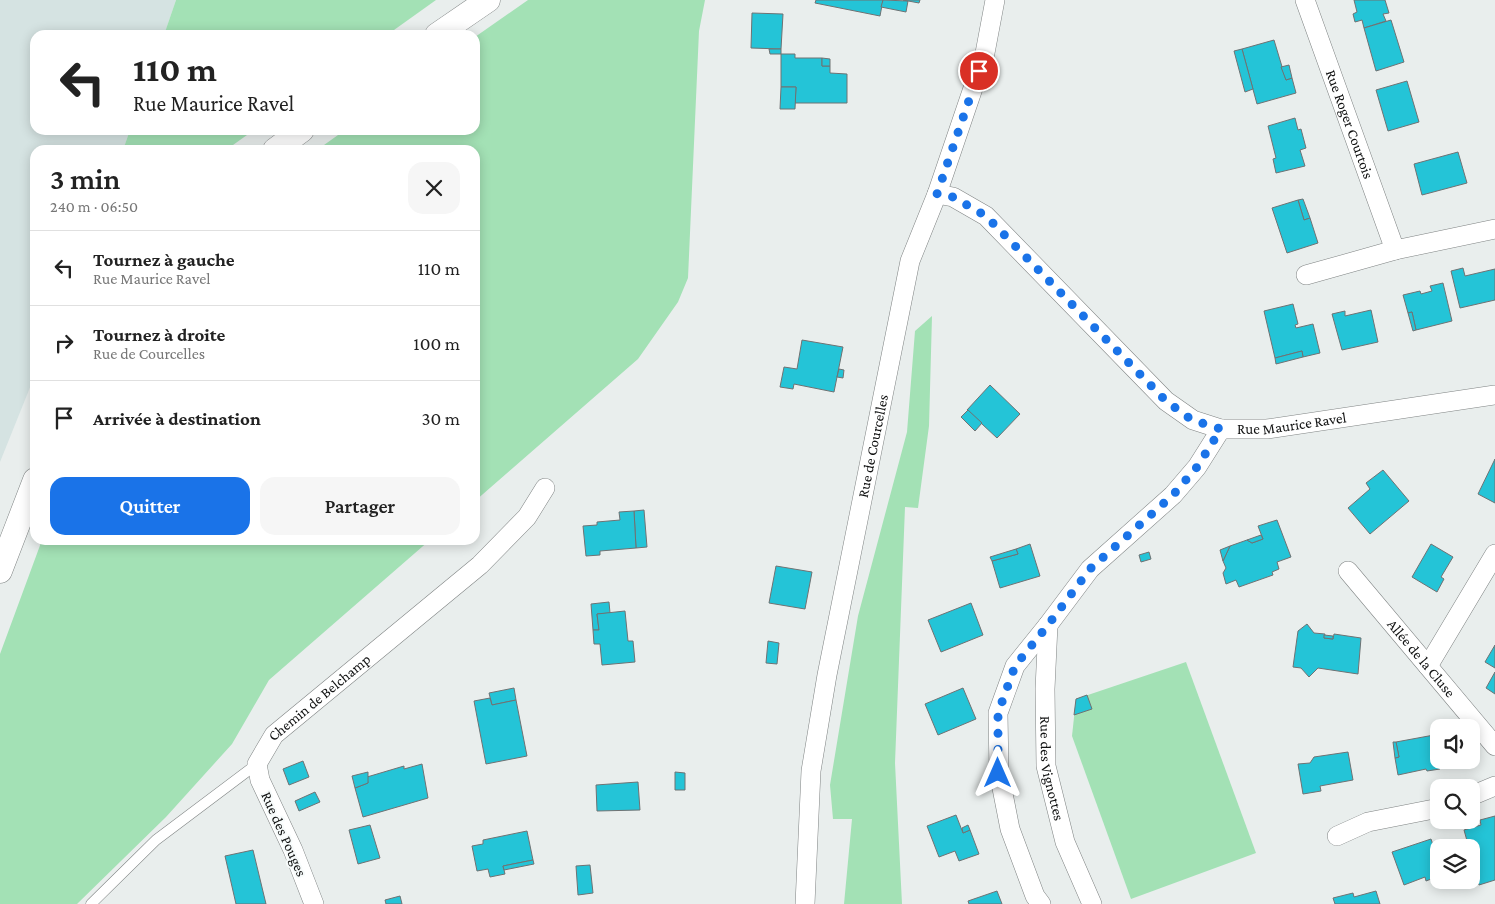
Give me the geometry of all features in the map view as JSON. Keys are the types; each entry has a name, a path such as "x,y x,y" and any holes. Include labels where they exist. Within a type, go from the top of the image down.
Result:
{"street":[{"path":"444,30 488,0"},
{"name":"Rue de Courcelles","path":"805,904 811,771 827,675 910,260 937,194 985,53 995,0"},
{"name":"Rue Roger Courtois","path":"1305,0 1395,250"},
{"path":"282,145 295,135"},
{"name":"Rue Maurice Ravel","path":"937,194 953,197 986,216 1166,401 1192,420 1221,429 1268,429 1495,395"},
{"path":"1306,276 1395,250 1495,229"},
{"path":"1042,904 1035,896 1010,829 998,773 998,713 1015,666 1090,569 1173,495 1197,467 1221,429"},
{"name":"Chemin de Belchamp","path":"257,764 274,735 480,565 526,517 545,488"},
{"path":"0,571 30,493"},
{"path":"1428,666 1495,554"},
{"name":"Allée de la Cluse","path":"1348,570 1495,746"},
{"name":"Rue des Vignottes","path":"1048,625 1045,689 1046,766 1065,842 1092,904"},
{"name":"Rue des Pouges","path":"257,764 260,780 293,850 314,904"},
{"path":"1480,792 1495,786"},
{"path":"1337,836 1368,822 1430,810"}],"lane":[{"name":"Chemin de Belchamp","path":"90,904 156,840 257,764"}],"shaded area":[{"path":"0,0 176,0 166,30 30,30 30,135 128,135 125,145 30,145 30,387 0,462"}],"green space":[{"path":"176,0 436,0 394,30 166,30"},
{"path":"528,0 705,0 699,31 688,278 678,302 638,359 480,497 480,145 324,145 338,135 480,135 480,34"},
{"path":"128,135 247,135 233,145 125,145"},
{"path":"932,316 929,426 918,508 905,507 895,763 902,904 844,904 852,819 833,819 830,785 858,616 907,432 915,331"},
{"path":"40,545 424,545 269,680 232,744 166,817 77,904 0,904 0,654"},
{"path":"1186,662 1256,853 1131,899 1072,736 1076,699"}],"building":[{"path":"816,0 883,0 880,16 815,3"},
{"path":"883,0 908,1 906,12 881,7"},
{"path":"903,0 920,0 919,3"},
{"path":"1354,0 1385,0 1389,13 1383,14 1386,21 1364,28 1362,20 1355,22 1353,14 1357,12"},
{"path":"752,13 783,14 781,49 751,48"},
{"path":"1391,20 1404,62 1376,71 1364,28"},
{"path":"1274,40 1286,80 1292,78 1296,93 1257,104 1242,49"},
{"path":"769,49 781,49 781,54 770,54"},
{"path":"1242,49 1253,89 1245,92 1234,51"},
{"path":"781,54 795,54 795,58 822,58 822,66 830,66 830,73 847,74 847,103 795,103 796,87 781,87"},
{"path":"822,58 830,59 830,66 822,66"},
{"path":"1289,65 1292,78 1286,80 1281,67"},
{"path":"1407,81 1419,122 1388,131 1376,90"},
{"path":"781,87 796,87 795,109 780,109"},
{"path":"1295,118 1298,130 1301,129 1306,148 1300,150 1305,166 1276,173 1273,159 1276,158 1268,126"},
{"path":"1458,152 1467,183 1422,195 1414,164"},
{"path":"1303,199 1310,218 1304,220 1298,200"},
{"path":"1298,200 1304,220 1310,218 1318,243 1287,253 1272,208"},
{"path":"1463,268 1465,276 1495,269 1495,300 1460,308 1451,271"},
{"path":"1443,283 1452,321 1416,330 1412,312 1408,313 1403,295 1420,291 1421,294 1432,291 1430,286"},
{"path":"1293,304 1298,324 1295,325 1296,328 1313,324 1320,353 1303,357 1302,351 1275,358 1264,311"},
{"path":"1371,310 1378,342 1342,350 1332,314 1345,311 1345,316"},
{"path":"1412,312 1416,330 1413,331 1408,313"},
{"path":"802,340 843,347 834,392 794,384 793,389 780,387 784,367 797,369"},
{"path":"1302,351 1303,357 1276,364 1275,358"},
{"path":"839,369 844,370 843,378 837,377"},
{"path":"990,385 1020,414 997,438 967,410"},
{"path":"968,410 982,423 975,431 961,417"},
{"path":"1495,459 1495,503 1478,494"},
{"path":"1383,470 1409,501 1370,534 1348,508 1370,489 1366,483"},
{"path":"644,510 647,547 636,548 634,511"},
{"path":"634,511 636,548 600,551 600,555 586,556 583,526 597,525 597,522 620,520 619,512"},
{"path":"1277,520 1291,557 1277,562 1279,569 1272,572 1273,575 1239,587 1236,580 1226,584 1223,573 1226,568 1223,561 1230,546 1247,540 1252,543 1263,539 1258,526"},
{"path":"1261,535 1263,539 1252,543 1247,540"},
{"path":"1030,544 1040,576 1000,588 992,561 1018,554 1016,549"},
{"path":"1431,544 1453,557 1441,577 1444,579 1437,592 1412,577"},
{"path":"1230,546 1223,561 1220,550"},
{"path":"1016,549 1018,554 992,561 990,557"},
{"path":"1149,552 1151,559 1141,562 1139,555"},
{"path":"776,566 812,572 805,609 769,603"},
{"path":"609,602 610,613 597,614 599,630 593,630 591,604"},
{"path":"971,603 983,635 941,652 928,620"},
{"path":"625,611 628,641 633,641 635,662 602,665 600,644 594,644 593,630 599,630 597,614"},
{"path":"1307,624 1314,633 1325,634 1324,638 1333,639 1334,634 1361,638 1358,674 1318,668 1309,677 1301,668 1293,667 1298,631"},
{"path":"1324,635 1333,636 1333,639 1324,638"},
{"path":"768,641 779,643 777,664 766,663"},
{"path":"1495,645 1495,668 1485,662"},
{"path":"1495,672 1495,694 1486,688"},
{"path":"514,688 516,700 492,705 489,693"},
{"path":"963,688 976,719 938,735 925,704"},
{"path":"1087,695 1092,709 1074,715 1076,699"},
{"path":"490,698 492,705 516,700 527,756 486,764 474,701"},
{"path":"1430,736 1430,769 1440,769 1427,771 1426,769 1398,775 1395,758 1399,757 1396,742"},
{"path":"1393,742 1396,742 1399,757 1395,758"},
{"path":"1348,752 1353,780 1320,786 1321,791 1303,794 1298,764 1310,763 1314,757"},
{"path":"303,761 309,777 289,785 283,769"},
{"path":"422,764 428,798 363,817 355,788 368,783 367,777 404,766 404,769"},
{"path":"368,772 368,783 355,788 352,776"},
{"path":"675,772 685,773 685,790 675,790"},
{"path":"638,782 640,810 597,811 596,785"},
{"path":"315,792 320,802 299,811 295,801"},
{"path":"956,815 963,833 970,830 979,854 959,861 955,851 939,857 927,826"},
{"path":"1495,816 1495,880 1480,885 1480,839 1466,839 1464,830 1480,829 1480,820"},
{"path":"370,825 380,858 358,864 349,830"},
{"path":"968,825 970,830 963,833 962,828"},
{"path":"527,831 533,860 503,866 505,874 490,877 488,869 477,871 472,846 483,844 483,840"},
{"path":"1430,839 1430,879 1426,881 1425,877 1404,885 1392,852"},
{"path":"253,850 266,904 236,904 225,856"},
{"path":"533,860 534,864 504,870 503,866"},
{"path":"590,865 593,893 578,895 576,866"},
{"path":"997,891 1002,904 969,904 968,901"},
{"path":"1376,891 1380,904 1335,904 1333,898 1353,893 1354,897"},
{"path":"400,896 402,904 386,904 385,900"}],"route":[{"path":"979,71 937,194 953,197 986,216 1166,401 1192,420 1221,429 1197,467 1173,495 1090,569 1015,666 998,713 998,773"}]}
